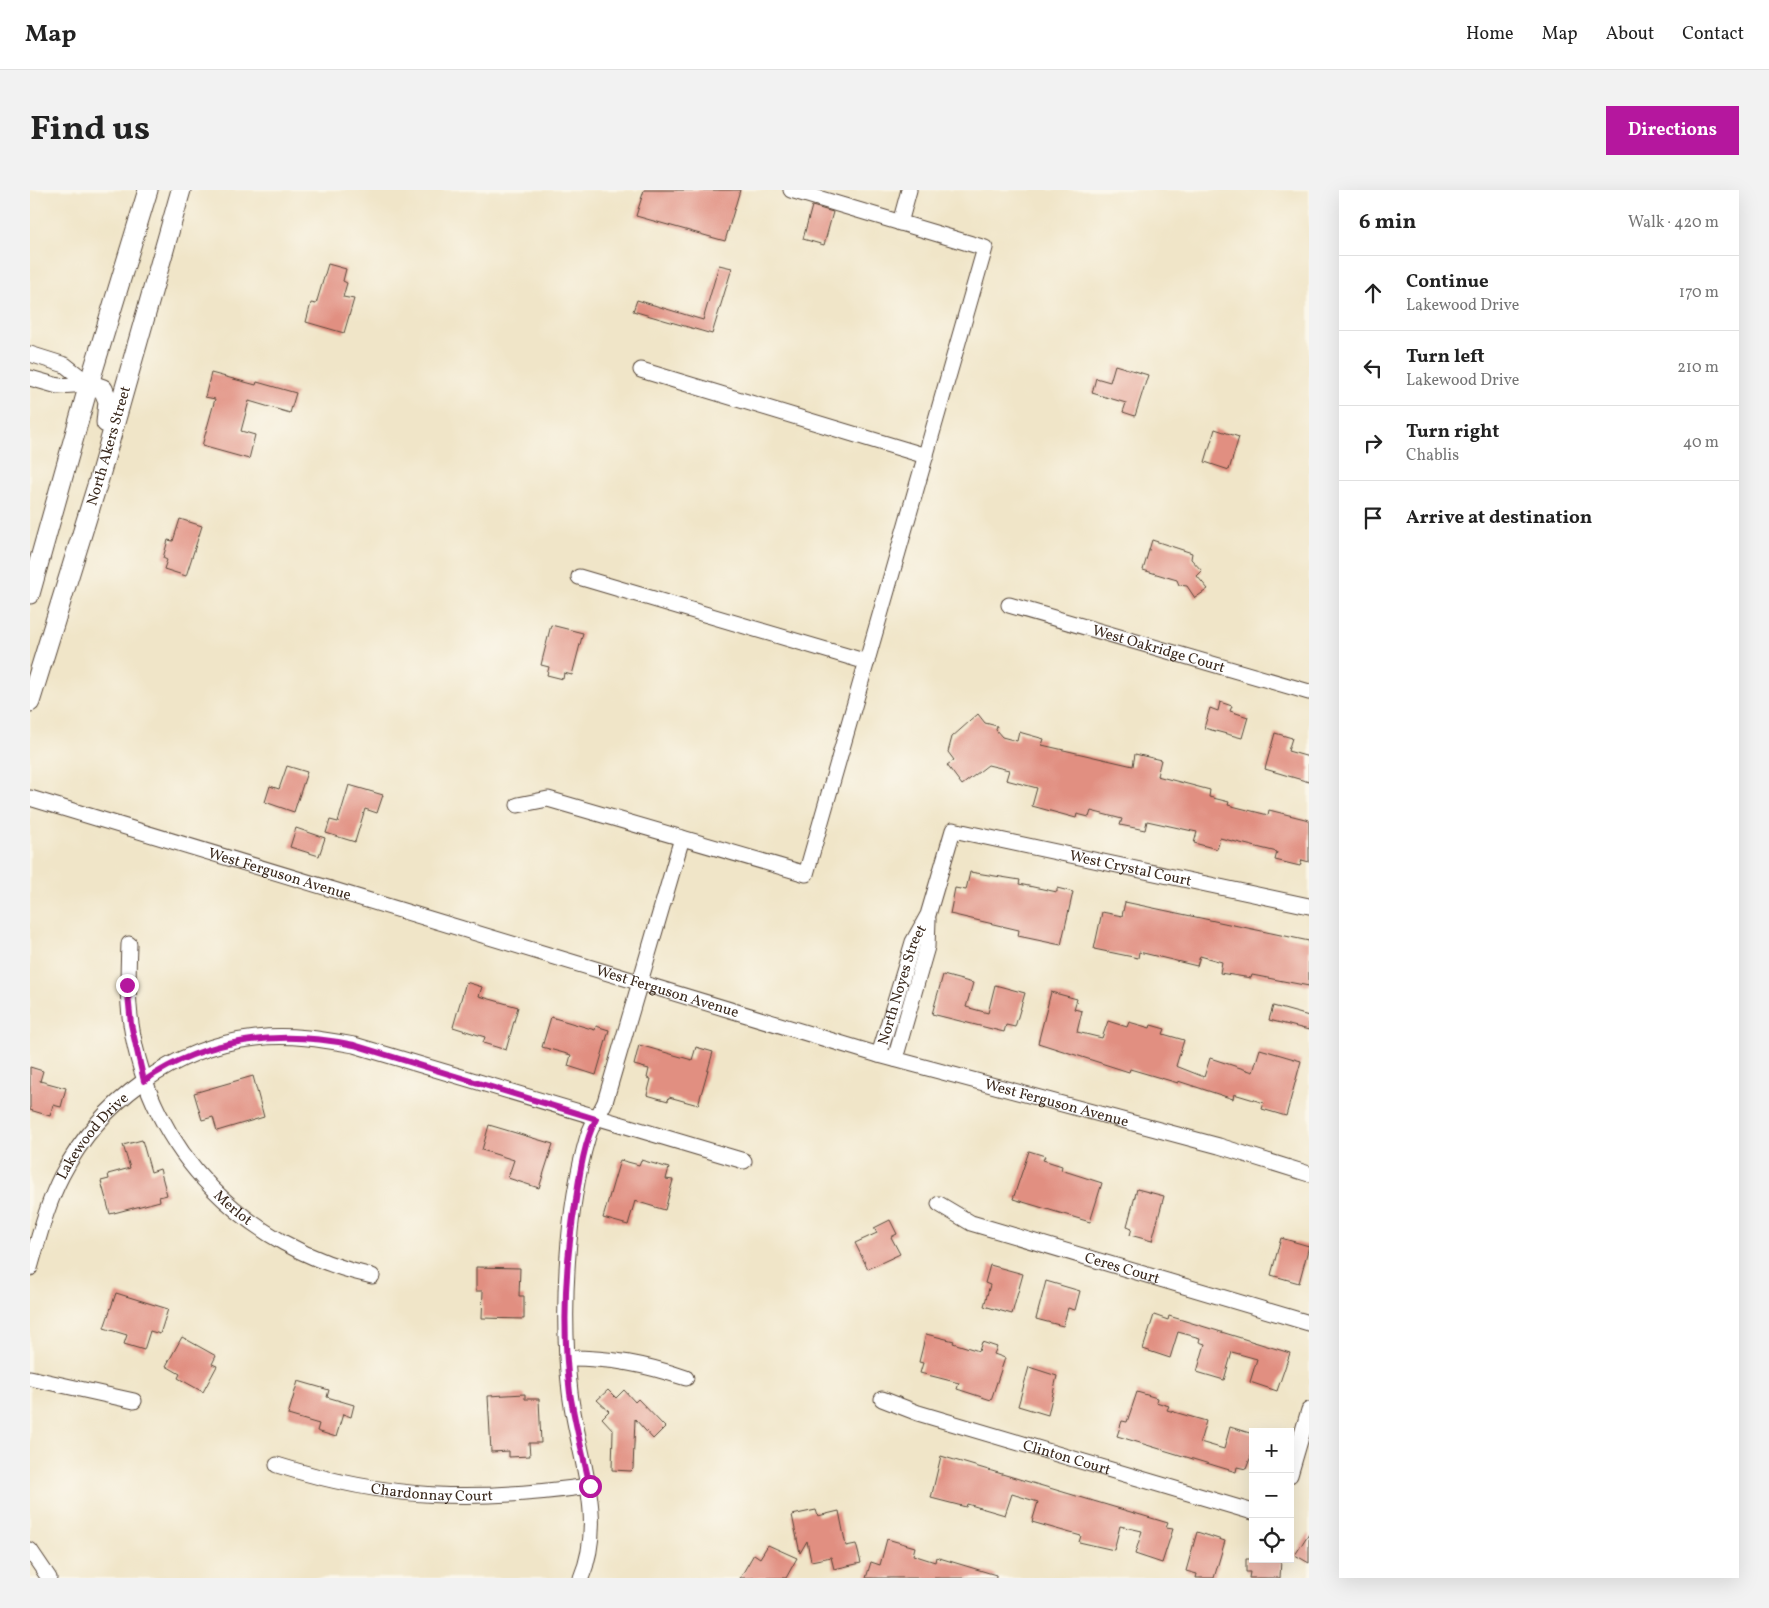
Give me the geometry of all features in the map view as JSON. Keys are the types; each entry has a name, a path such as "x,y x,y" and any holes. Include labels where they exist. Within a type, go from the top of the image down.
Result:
{"main road":[{"path":"30,594 89,384 148,190"},
{"name":"North Akers Street","path":"30,702 99,479 181,190"},
{"path":"89,384 103,389 108,400 99,479"}],"street":[{"path":"518,805 548,799 806,874 985,248 791,190"},
{"path":"900,223 909,190"},
{"path":"30,354 65,365 89,384"},
{"path":"641,370 926,456"},
{"path":"30,378 58,386 89,384"},
{"path":"579,577 866,662"},
{"name":"West Oakridge Court","path":"1009,605 1309,692"},
{"name":"West Ferguson Avenue","path":"30,798 878,1055 1219,1146 1309,1174"},
{"name":"West Crystal Court","path":"953,830 1309,906"},
{"name":"North Noyes Street","path":"878,1055 912,942 928,915 953,830"},
{"path":"581,1578 590,1543 592,1511 590,1486 575,1423 568,1358 567,1271 572,1220 588,1134 605,1102 682,838"},
{"name":"North Noyes Street","path":"895,1059 927,947 928,915"},
{"name":"Merlot","path":"129,944 127,985 131,1024 144,1081 170,1134 194,1167 235,1210 292,1249 343,1269 372,1276"},
{"name":"Lakewood Drive","path":"30,1268 50,1203 62,1175 98,1122 144,1081 159,1071 192,1054 227,1043 256,1038 290,1036 354,1045 596,1119 744,1161"},
{"name":"Ceres Court","path":"939,1204 971,1223 1309,1322"},
{"path":"568,1358 628,1361 686,1378"},
{"path":"30,1378 134,1401"},
{"name":"Clinton Court","path":"882,1399 918,1413 1249,1511"},
{"path":"1291,1473 1309,1410"},
{"name":"Chardonnay Court","path":"277,1465 349,1485 441,1497 511,1496 590,1486"},
{"path":"30,1550 49,1578"}],"building":[{"path":"644,190 740,190 725,241 636,216"},
{"path":"812,206 833,212 824,245 803,239"},
{"path":"328,264 346,269 343,281 347,283 343,297 354,299 344,333 306,322 311,303 316,304"},
{"path":"719,265 732,268 712,334 633,311 637,300 703,320"},
{"path":"1115,365 1148,375 1135,416 1123,412 1126,403 1092,393 1096,378 1110,382"},
{"path":"211,373 256,385 257,382 296,393 290,413 249,401 241,431 255,435 249,459 202,446 215,399 205,397"},
{"path":"1215,429 1239,437 1229,470 1205,462"},
{"path":"180,519 202,526 186,576 164,569 167,560 163,558 168,540 173,541"},
{"path":"1152,540 1192,553 1191,559 1202,571 1197,576 1208,589 1195,598 1187,586 1179,585 1177,580 1143,570"},
{"path":"551,625 583,633 572,675 564,673 563,679 547,675 549,667 541,665"},
{"path":"1220,702 1232,706 1230,711 1248,717 1242,738 1204,728 1210,708 1218,711"},
{"path":"978,714 985,723 997,726 996,730 1002,737 1017,741 1019,732 1044,739 1042,745 1133,766 1135,754 1161,760 1157,776 1210,790 1209,797 1229,802 1228,805 1268,815 1269,810 1309,820 1309,862 1302,860 1300,866 1275,860 1277,852 1220,838 1217,849 1194,843 1197,832 1147,821 1145,830 1120,825 1122,819 1091,811 1089,817 1077,814 1076,818 1032,806 1037,788 1006,780 1009,770 988,765 962,785 947,765 954,760 948,752 952,737"},
{"path":"1275,733 1292,738 1288,751 1309,757 1309,782 1265,769"},
{"path":"287,766 307,772 294,812 265,802 270,786 279,789"},
{"path":"349,785 383,795 377,813 365,809 355,842 326,833 330,820 338,822"},
{"path":"296,828 325,838 319,856 290,847"},
{"path":"970,872 1020,880 1019,884 1057,892 1057,888 1073,892 1061,945 1018,936 1019,930 950,914 955,888 966,890"},
{"path":"1125,902 1309,941 1309,986 1252,975 1251,978 1220,973 1222,962 1200,956 1197,966 1139,952 1138,958 1094,949 1102,912 1122,916"},
{"path":"943,975 973,983 966,1007 988,1013 995,985 1025,993 1015,1027 1006,1025 1004,1032 932,1014"},
{"path":"466,982 482,987 479,996 518,1007 506,1050 483,1043 485,1037 453,1027"},
{"path":"1051,992 1077,999 1074,1009 1082,1011 1077,1032 1102,1038 1108,1021 1127,1027 1129,1022 1150,1028 1151,1025 1165,1029 1163,1034 1184,1040 1176,1066 1204,1077 1210,1058 1253,1072 1260,1049 1301,1061 1286,1116 1262,1109 1264,1103 1234,1094 1233,1099 1178,1081 1178,1083 1130,1069 1129,1072 1038,1043"},
{"path":"1273,1006 1309,1016 1309,1030 1269,1020"},
{"path":"551,1017 595,1030 596,1026 609,1030 596,1075 568,1066 571,1055 542,1047"},
{"path":"639,1045 692,1060 696,1047 713,1052 698,1105 669,1097 668,1101 647,1095 651,1079 647,1078 649,1069 634,1065"},
{"path":"30,1067 43,1071 40,1081 66,1088 61,1107 53,1105 50,1116 30,1110"},
{"path":"253,1076 264,1117 217,1131 213,1117 202,1120 194,1093"},
{"path":"489,1125 553,1144 539,1188 508,1178 514,1160 482,1150"},
{"path":"142,1140 151,1172 160,1169 167,1195 159,1197 160,1201 110,1214 101,1181 109,1179 108,1174 130,1168 123,1145"},
{"path":"1029,1151 1045,1156 1043,1160 1062,1166 1061,1170 1102,1183 1090,1222 1013,1199"},
{"path":"620,1160 639,1165 641,1160 669,1168 666,1179 673,1180 665,1210 635,1201 628,1225 603,1218"},
{"path":"1137,1189 1164,1196 1152,1241 1130,1235 1132,1228 1127,1226"},
{"path":"890,1220 897,1234 891,1237 900,1254 868,1269 855,1243 877,1233 874,1228"},
{"path":"1281,1238 1309,1246 1299,1283 1271,1275"},
{"path":"990,1265 1023,1274 1012,1314 984,1306 990,1285 985,1283"},
{"path":"476,1267 520,1268 519,1296 524,1296 524,1319 482,1318 483,1291 476,1291"},
{"path":"1046,1281 1080,1291 1075,1310 1068,1308 1063,1326 1036,1319"},
{"path":"116,1293 168,1309 160,1334 150,1331 144,1350 124,1344 127,1335 104,1328"},
{"path":"1154,1315 1168,1320 1169,1316 1290,1353 1277,1391 1250,1382 1257,1359 1232,1352 1224,1380 1197,1372 1205,1344 1199,1342 1200,1338 1178,1332 1170,1358 1143,1349"},
{"path":"926,1334 954,1341 953,1343 979,1351 982,1342 997,1347 994,1354 1005,1358 991,1400 957,1389 959,1383 920,1373 923,1363 919,1362"},
{"path":"182,1337 216,1356 212,1364 217,1366 203,1392 178,1378 180,1374 166,1366"},
{"path":"1029,1367 1057,1376 1048,1415 1018,1406"},
{"path":"298,1381 329,1390 327,1397 354,1405 351,1417 343,1414 336,1437 317,1431 319,1424 288,1415"},
{"path":"608,1390 616,1398 624,1390 635,1402 638,1399 665,1427 653,1439 635,1419 633,1469 631,1471 612,1470 613,1430 602,1418 609,1411 597,1400"},
{"path":"1137,1392 1157,1398 1156,1402 1169,1406 1167,1410 1206,1421 1200,1442 1224,1449 1230,1427 1249,1433 1249,1461 1246,1469 1237,1467 1236,1472 1117,1436 1122,1421 1127,1422"},
{"path":"525,1394 525,1399 539,1399 541,1443 529,1443 530,1456 509,1457 509,1451 491,1452 488,1396"},
{"path":"941,1456 1168,1523 1166,1528 1173,1529 1162,1563 1135,1554 1142,1531 1120,1526 1114,1550 1079,1542 1081,1536 1032,1522 1038,1502 1012,1494 1005,1515 967,1504 966,1507 931,1498"},
{"path":"816,1510 818,1516 839,1511 846,1546 856,1544 861,1563 834,1569 831,1557 811,1561 807,1541 800,1553 792,1515"},
{"path":"1197,1532 1225,1541 1214,1578 1196,1578 1197,1574 1186,1571"},
{"path":"1309,1533 1309,1563 1295,1555"},
{"path":"887,1539 915,1547 913,1555 935,1562 936,1557 996,1575 996,1578 866,1578 871,1562 880,1565"},
{"path":"768,1545 797,1558 786,1578 740,1578 754,1554 760,1558"},
{"path":"1246,1559 1249,1559 1249,1563 1281,1563 1280,1578 1249,1578 1250,1572 1246,1572"}],"route":[{"path":"127,985 131,1024 144,1081 192,1054 227,1043 256,1038 290,1036 354,1045 596,1119 588,1134 572,1220 567,1271 566,1314 570,1392 575,1423 590,1486"}]}
